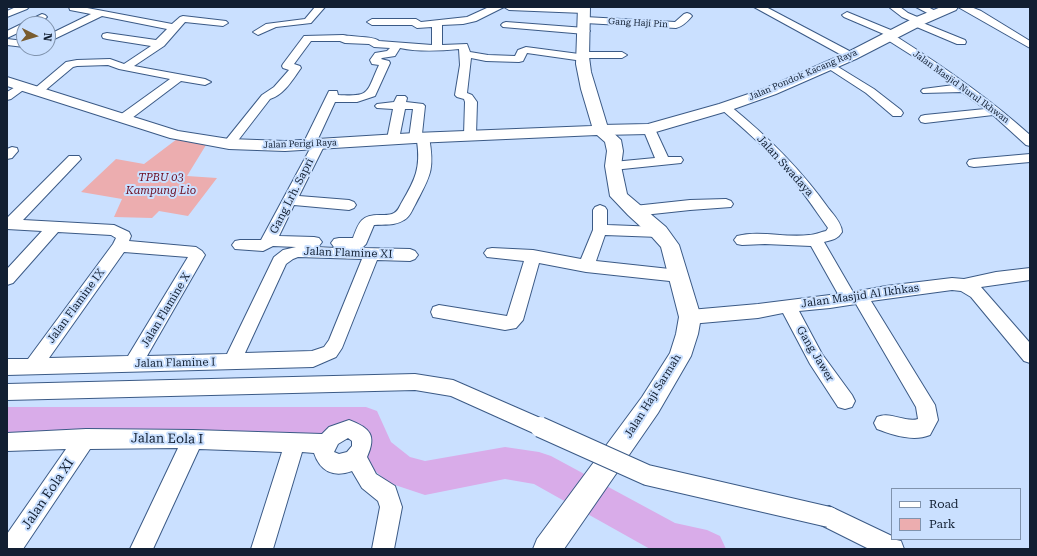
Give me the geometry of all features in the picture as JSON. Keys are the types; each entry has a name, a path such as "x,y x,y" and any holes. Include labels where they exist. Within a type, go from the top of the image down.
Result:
{"main road":[{"name":"Jalan Pondok Kacang Raya","path":"601,130 649,129 725,107 771,91 892,36 918,17 936,14 952,7"}],"street":[{"path":"7,14 24,7"},
{"path":"299,22 309,7"},
{"path":"258,32 270,26 311,19 320,7"},
{"path":"372,22 416,22 417,25 437,24 439,22 476,18 488,10 500,7"},
{"path":"509,7 584,17"},
{"path":"759,7 850,56"},
{"path":"894,7 905,15 918,17 961,42"},
{"path":"963,7 1030,44"},
{"path":"73,8 174,27"},
{"path":"56,35 99,14"},
{"name":"Jalan Masjid Nurul Ikhwan","path":"847,15 892,36 996,111 1028,137"},
{"name":"Gang Haji Pin","path":"584,17 676,25 687,16"},
{"path":"506,25 584,17"},
{"path":"584,17 584,56 588,89 601,130"},
{"path":"126,67 160,44 174,27 184,18 223,23"},
{"path":"437,24 437,48"},
{"path":"107,36 160,44"},
{"path":"229,144 266,97 270,96 277,90 296,68 287,66 308,38 343,38 345,40 374,41 374,44 422,48 463,46 467,63 461,85 461,95 468,97 471,102 470,135"},
{"name":"Gang Lrh. Sapri","path":"240,245 263,246 269,241 290,200 314,144 332,95 356,98 371,94 384,62 376,62 375,60 379,55 391,54 396,45"},
{"path":"465,56 519,59 522,52 526,50 584,56 622,55"},
{"path":"38,91 70,64 74,63 110,62 150,73 205,82"},
{"path":"830,65 870,91 897,113"},
{"path":"124,118 180,77"},
{"name":"Jalan Perigi Raya","path":"7,81 188,138 229,144 285,146 470,135 601,130"},
{"path":"7,97 22,86"},
{"path":"927,92 965,88"},
{"path":"394,139 400,102"},
{"path":"269,241 358,244 366,224 369,221 375,219 397,218 408,206 420,187 426,159 419,138 419,106 400,102 381,106"},
{"name":"Jalan Swadaya","path":"725,107 758,135 806,186 835,228 835,232 831,235 817,238 816,241"},
{"path":"925,119 996,111"},
{"path":"649,129 663,161"},
{"name":"Jalan Haji Sarmah","path":"547,549 576,507 616,456 650,405 680,356 687,334 690,317 670,245 659,232 634,212 619,196 613,166 615,151 613,140 601,130"},
{"path":"974,162 1030,158"},
{"path":"9,224 74,159"},
{"path":"613,166 676,160"},
{"path":"290,200 349,205"},
{"path":"634,212 690,205 726,204"},
{"path":"586,266 600,230 600,210"},
{"path":"9,224 114,230 124,236 120,246"},
{"path":"7,279 55,226"},
{"path":"600,230 659,232"},
{"path":"742,240 765,239 816,241 925,405 928,420 923,429 909,429 884,423"},
{"name":"Jalan Flamine X","path":"120,246 191,251 197,255 133,364"},
{"name":"Jalan Flamine IX","path":"32,367 120,246"},
{"name":"Jalan Flamine XI","path":"232,362 280,261 288,254 298,252 410,255"},
{"path":"492,253 533,256 586,266 679,276"},
{"name":"Jalan Flamine I","path":"7,367 313,359 330,352 336,342 372,254"},
{"path":"439,312 505,324 510,323 514,320 533,256"},
{"name":"Jalan Masjid Al Ikhkas","path":"690,317 758,311 952,284 964,285 996,278 1030,274"},
{"path":"964,285 977,293 1030,356"},
{"name":"Gang Jawer","path":"787,306 816,359 844,402"},
{"path":"7,392 415,382 453,388 647,474 829,517 893,549"},
{"path":"342,430 355,430 359,434 362,445 360,452 356,457 347,463 337,464 328,460 325,452 326,443 335,433 342,430"},
{"name":"Jalan Eola I","path":"7,442 86,438 193,439 295,444 326,443"},
{"name":"Jalan Eola XI","path":"10,549 86,438"},
{"path":"141,549 193,439"},
{"path":"262,549 295,444"},
{"path":"356,457 369,481 387,494 391,507 383,549"}],"green space":[{"name":"TPBU 03 Kampung Lio","path":"177,139 206,145 187,176 217,178 188,216 159,211 152,218 114,217 122,199 81,192 116,159 144,164"}],"waterway":[{"path":"7,422 366,421 379,453 401,471 425,478 505,463 539,468 670,540 707,549"}]}
